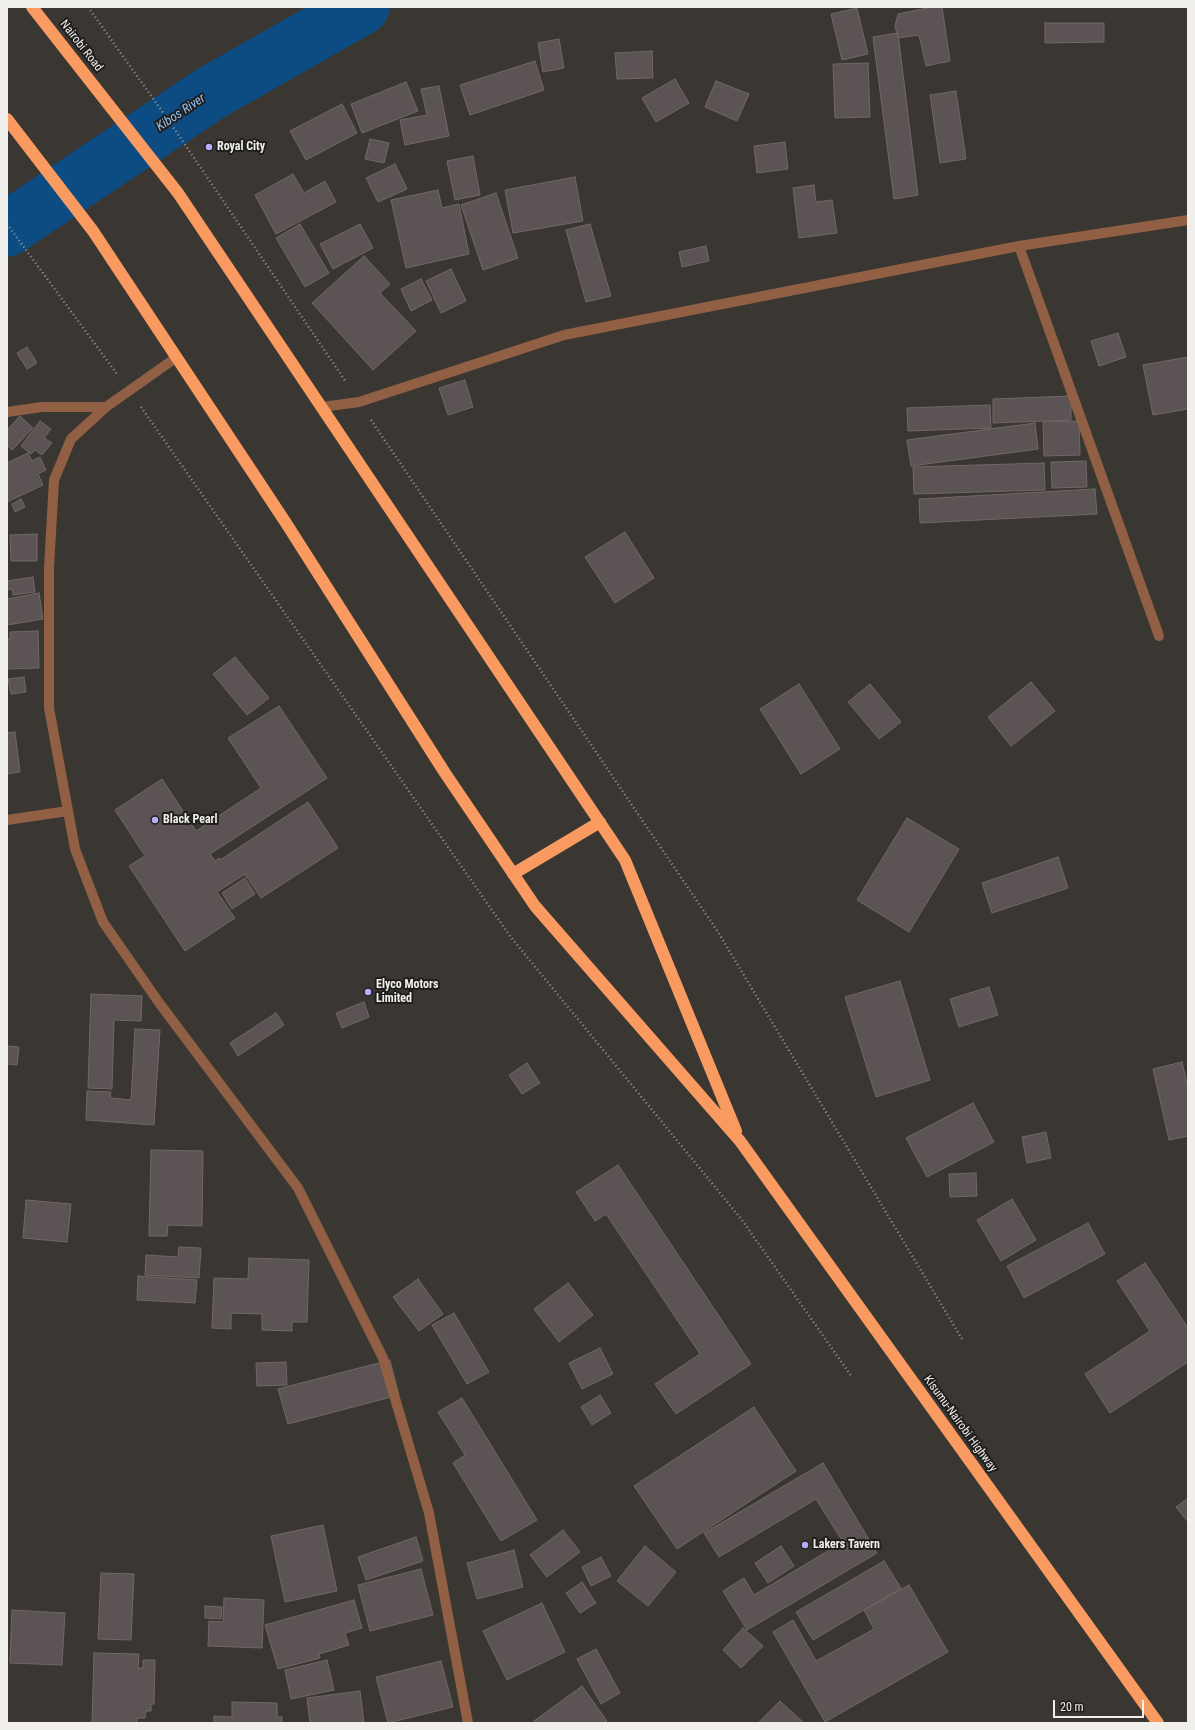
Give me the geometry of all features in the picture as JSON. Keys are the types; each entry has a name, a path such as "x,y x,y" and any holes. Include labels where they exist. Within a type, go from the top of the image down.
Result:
{"highway":[{"name":"Nairobi Road","path":"32,7 178,193 625,860 740,1141"},
{"path":"7,119 93,231 286,523 445,773 535,906 740,1141"},
{"path":"513,874 600,822"},
{"name":"Kisumu-Nairobi Highway","path":"740,1141 1158,1723"}],"street":[{"path":"322,406 359,402 564,334 1019,246 1188,220"},
{"path":"1019,246 1159,636"},
{"path":"177,357 106,406 71,439 54,480 49,568 49,708 75,849 103,922 160,1004 298,1188 383,1358 429,1513 468,1723"},
{"path":"7,412 42,407 106,406"},
{"path":"7,820 68,811"}],"path":[{"path":"88,7 169,121 718,932 962,1339"},
{"path":"7,224 129,390 510,936 742,1220 852,1377"}],"building":[{"path":"932,7 942,7 950,61 926,66 919,35 898,38 895,26 898,14"},
{"path":"857,8 868,54 842,60 831,14"},
{"path":"1045,23 1104,23 1104,42 1045,43"},
{"path":"898,33 918,195 894,199 873,37"},
{"path":"559,39 564,68 543,72 538,43"},
{"path":"652,51 653,78 617,79 615,53"},
{"path":"535,61 544,90 470,115 460,85"},
{"path":"868,63 870,117 835,118 833,64"},
{"path":"675,79 689,103 656,122 642,98"},
{"path":"716,81 749,94 737,121 705,107"},
{"path":"406,82 418,111 362,133 351,104"},
{"path":"439,86 449,136 405,145 400,120 427,115 421,89"},
{"path":"956,91 966,159 940,163 930,95"},
{"path":"342,104 357,133 306,160 290,131"},
{"path":"370,139 389,143 384,163 365,159"},
{"path":"785,142 788,169 757,173 754,146"},
{"path":"473,156 480,195 455,200 447,161"},
{"path":"395,164 407,189 378,202 366,178"},
{"path":"293,174 304,193 325,181 336,202 276,234 255,195"},
{"path":"575,177 583,221 513,233 505,190"},
{"path":"814,185 816,202 832,200 837,233 799,238 793,188"},
{"path":"438,190 442,208 459,204 469,254 406,268 391,200"},
{"path":"496,193 518,258 483,270 461,205"},
{"path":"300,224 329,273 305,287 276,238"},
{"path":"360,224 373,248 333,269 320,244"},
{"path":"590,224 611,296 586,302 566,230"},
{"path":"706,246 709,261 682,267 679,252"},
{"path":"364,256 390,284 380,293 416,331 373,370 312,303"},
{"path":"451,269 466,301 441,313 426,281"},
{"path":"421,279 432,300 411,311 401,289"},
{"path":"1118,333 1126,357 1099,366 1091,341"},
{"path":"27,347 37,363 27,369 17,353"},
{"path":"1188,357 1188,409 1153,415 1143,365"},
{"path":"465,380 473,407 448,415 439,388"},
{"path":"1071,396 1071,420 993,423 993,399"},
{"path":"990,405 991,428 908,431 907,408"},
{"path":"20,416 33,428 12,450 7,445 7,430"},
{"path":"40,421 51,429 44,438 52,443 42,455 35,450 31,454 21,446"},
{"path":"1079,421 1080,455 1044,456 1043,422"},
{"path":"1035,423 1038,449 911,466 907,440"},
{"path":"28,453 32,461 40,457 46,470 38,474 43,485 7,502 7,463"},
{"path":"1086,461 1087,487 1052,488 1051,462"},
{"path":"1044,463 1045,490 914,494 913,467"},
{"path":"1095,489 1097,514 920,523 919,499"},
{"path":"21,499 25,507 15,512 12,504"},
{"path":"625,532 654,578 615,603 585,557"},
{"path":"37,534 37,561 11,561 10,535"},
{"path":"33,577 35,592 13,595 12,589 7,590 7,581"},
{"path":"39,593 43,619 7,625 7,599"},
{"path":"38,631 39,668 7,669 7,639 10,639 10,632"},
{"path":"235,657 269,698 247,715 213,674"},
{"path":"24,677 26,692 11,694 8,679"},
{"path":"1031,682 1055,711 1011,746 988,717"},
{"path":"799,684 840,749 801,774 760,709"},
{"path":"870,684 901,722 879,739 848,702"},
{"name":"Black Pearl","path":"279,706 327,778 210,854 215,861 219,858 220,860 308,802 338,848 261,898 245,874 217,892 235,918 185,951 129,866 145,856 115,810 162,779 196,831 261,788 228,738"},
{"path":"15,732 20,772 7,774 7,733"},
{"path":"907,818 959,849 909,932 857,900"},
{"path":"1058,857 1068,888 992,913 982,883"},
{"path":"245,878 255,894 232,909 222,893"},
{"path":"900,981 930,1080 876,1097 845,997"},
{"path":"989,987 998,1015 959,1027 950,999"},
{"path":"91,994 142,996 141,1021 114,1020 112,1089 88,1088"},
{"path":"364,1002 369,1017 342,1028 336,1013"},
{"path":"276,1013 284,1025 238,1056 230,1043"},
{"path":"135,1029 160,1030 154,1125 86,1120 87,1091 111,1092 110,1098 131,1100"},
{"path":"7,1046 19,1047 17,1065 7,1064"},
{"path":"1182,1062 1188,1087 1188,1136 1169,1140 1153,1069"},
{"path":"527,1063 540,1083 522,1094 509,1075"},
{"path":"973,1103 994,1142 927,1177 906,1138"},
{"path":"1046,1132 1051,1158 1027,1163 1022,1137"},
{"path":"151,1150 203,1151 202,1226 168,1225 167,1236 149,1236"},
{"path":"618,1165 751,1364 676,1414 655,1384 700,1354 606,1214 595,1221 576,1192"},
{"path":"976,1173 977,1196 950,1197 949,1174"},
{"path":"1012,1199 1036,1240 1001,1261 977,1220"},
{"path":"26,1200 71,1204 67,1242 23,1238"},
{"path":"1088,1223 1105,1254 1024,1298 1007,1266"},
{"path":"179,1247 201,1248 199,1278 145,1275 146,1255 178,1257"},
{"path":"249,1258 309,1260 307,1322 292,1322 292,1331 262,1330 262,1314 231,1313 231,1329 212,1328 214,1278 248,1279"},
{"path":"1145,1263 1188,1328 1188,1362 1110,1413 1085,1374 1150,1331 1117,1281"},
{"path":"138,1276 197,1280 195,1303 137,1300"},
{"path":"418,1279 443,1314 419,1331 393,1297"},
{"path":"568,1283 593,1315 559,1342 534,1309"},
{"path":"454,1313 489,1372 467,1384 432,1325"},
{"path":"600,1348 613,1374 582,1389 569,1363"},
{"path":"390,1360 399,1395 288,1424 278,1389"},
{"path":"286,1362 287,1385 257,1386 256,1363"},
{"path":"600,1395 611,1413 592,1425 581,1407"},
{"path":"462,1398 537,1520 501,1541 453,1463 465,1455 438,1412"},
{"path":"754,1407 796,1471 677,1549 634,1486"},
{"path":"823,1463 877,1553 747,1630 723,1591 744,1578 754,1595 843,1542 816,1499 719,1557 704,1533"},
{"path":"1188,1498 1188,1522 1176,1507"},
{"path":"323,1525 337,1591 285,1602 271,1536"},
{"path":"563,1530 580,1552 547,1577 530,1555"},
{"path":"416,1537 423,1561 366,1580 358,1557"},
{"path":"645,1546 676,1572 648,1606 617,1581"},
{"path":"781,1546 794,1566 768,1583 755,1563"},
{"path":"514,1550 523,1587 477,1599 467,1563"},
{"path":"601,1557 611,1576 591,1586 582,1567"},
{"path":"884,1561 901,1588 813,1640 796,1612"},
{"path":"421,1569 433,1615 370,1631 358,1585"},
{"path":"101,1573 134,1574 131,1640 98,1639"},
{"path":"582,1582 596,1603 580,1613 566,1593"},
{"path":"909,1585 948,1652 825,1722 773,1632 793,1620 816,1661 874,1629 864,1610"},
{"path":"224,1598 264,1600 262,1648 208,1646 209,1621 223,1622"},
{"path":"354,1600 362,1628 345,1633 349,1645 319,1654 320,1658 278,1669 265,1625"},
{"path":"542,1603 565,1652 507,1680 483,1631"},
{"path":"205,1606 222,1607 221,1619 205,1618"},
{"path":"12,1610 65,1613 62,1665 10,1663"},
{"path":"743,1628 763,1646 741,1668 723,1650"},
{"path":"596,1649 620,1693 601,1704 577,1659"},
{"path":"94,1653 139,1654 138,1668 143,1668 143,1660 155,1660 154,1704 151,1704 151,1711 146,1711 145,1718 137,1718 137,1723 92,1723"},
{"path":"327,1660 334,1690 291,1699 285,1670"},
{"path":"441,1661 453,1707 388,1723 376,1677"},
{"path":"582,1686 607,1721 603,1723 535,1723 534,1721"},
{"path":"360,1691 364,1723 310,1723 307,1698"},
{"path":"780,1701 804,1723 758,1723"},
{"path":"232,1702 277,1703 277,1717 282,1717 282,1723 214,1723 214,1716 232,1717"}],"waterway":[{"name":"Kibos River","path":"7,229 211,93 362,7"}],"place":[{"name":"Royal City","path":"209,147"},
{"name":"Black Pearl","path":"155,820"},
{"name":"Elyco Motors Limited","path":"368,992"},
{"name":"Lakers Tavern","path":"805,1545"}]}
